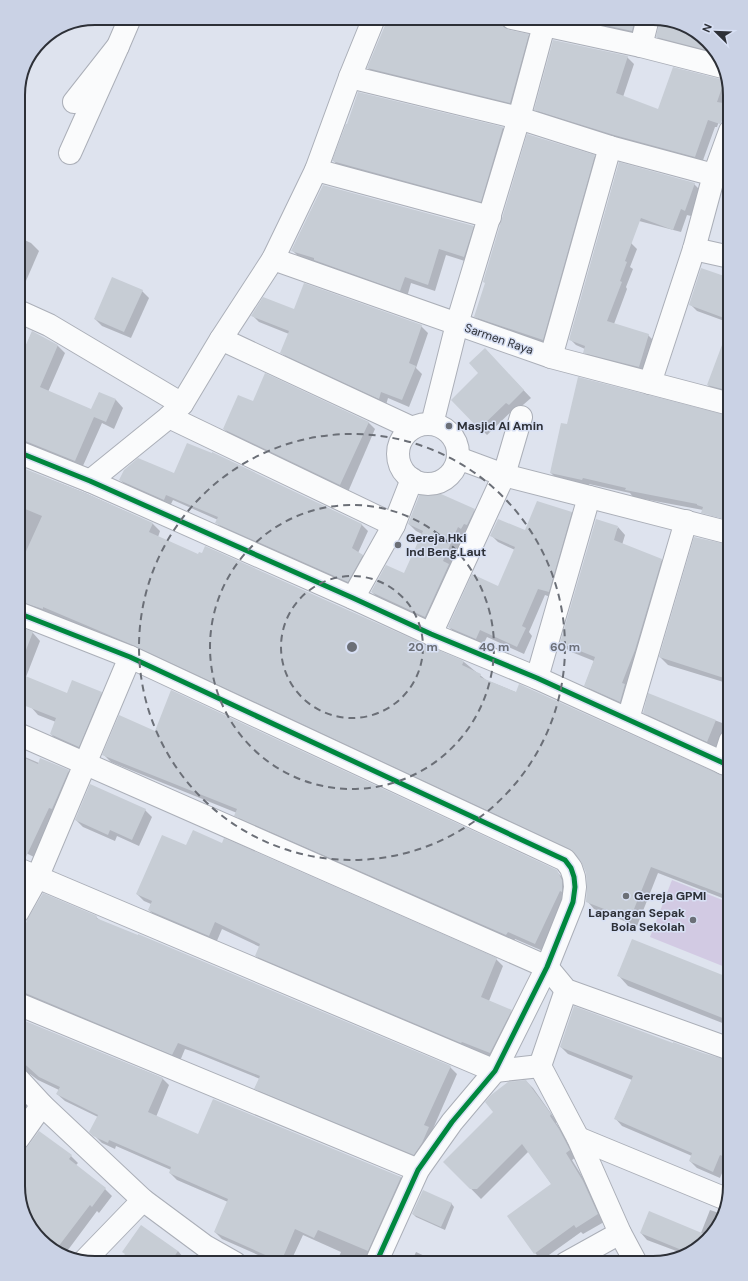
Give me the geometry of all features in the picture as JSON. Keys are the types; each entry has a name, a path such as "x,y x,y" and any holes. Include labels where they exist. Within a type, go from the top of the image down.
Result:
{"street":[{"path":"70,153 127,25"},
{"path":"90,481 175,410 273,259 316,170 350,76 371,25"},
{"path":"221,339 422,426 440,426 448,431 455,439 458,448 458,458 455,467 449,475 441,481 432,484 422,483 412,479 405,473 400,464 398,454 400,444 404,435 422,426 457,324 490,217 544,25"},
{"path":"557,25 716,65"},
{"path":"641,46 646,25"},
{"path":"74,102 118,46"},
{"path":"350,76 519,118 610,147 714,175"},
{"path":"551,357 610,147"},
{"path":"650,383 694,249 714,175 723,150"},
{"path":"316,170 490,217"},
{"path":"694,249 723,255"},
{"name":"Sarmen Raya","path":"273,259 551,357 723,402"},
{"path":"25,314 49,325 175,410 394,525"},
{"path":"431,634 504,475 521,418"},
{"path":"25,455 90,481 431,634 537,678 723,762"},
{"path":"458,458 504,475 686,520 723,531"},
{"path":"353,598 394,525 412,479"},
{"path":"537,678 589,497"},
{"path":"628,719 686,520"},
{"path":"25,616 130,657 565,860 572,868 575,887 574,902 547,967 495,1071 452,1122 418,1170 379,1256"},
{"path":"25,885 28,874 84,763 130,657"},
{"path":"25,737 547,967 566,990 723,1046"},
{"path":"28,874 495,1071 540,1066"},
{"path":"566,990 540,1066 578,1138 620,1233 632,1256"},
{"path":"25,1007 418,1170"},
{"path":"25,1087 42,1105 143,1200 205,1246 223,1256"},
{"path":"25,1129 42,1105"},
{"path":"578,1138 722,1197"},
{"path":"89,1256 143,1200"},
{"path":"579,1256 620,1233"}],"shaded area":[{"name":"Lapangan Sepak Bola Sekolah","path":"672,880 723,900 723,966 650,937"}],"building":[{"path":"385,25 502,25 509,30 529,34 510,103 367,68"},
{"path":"604,25 633,25 632,31"},
{"path":"659,25 667,26 684,32 696,40 696,47 656,37"},
{"path":"553,40 628,56 616,93 658,109 673,67 721,79 722,87 717,102 723,103 723,121 720,124 708,120 695,157 614,135 534,110"},
{"path":"358,92 503,127 481,202 332,161"},
{"path":"527,134 595,155 543,340 474,317"},
{"path":"619,162 695,183 685,211 681,209 673,230 641,218 625,261 627,262 620,281 622,282 607,321 649,334 639,367 583,353 585,346 569,340"},
{"path":"323,185 474,226 464,257 439,249 428,285 405,277 400,291 314,260 314,258 291,251"},
{"path":"701,268 723,276 723,318 689,305"},
{"path":"112,277 143,290 124,332 94,319"},
{"path":"304,283 422,325 409,363 416,366 402,400 381,392 379,399 280,353 289,331 251,316 263,297 294,309"},
{"path":"32,331 58,345 40,387 91,409 99,392 116,399 106,422 94,417 75,461 25,441 25,347"},
{"path":"723,342 723,389 707,385"},
{"path":"485,348 524,390 509,405 506,403 479,429 451,400 478,373 469,363"},
{"path":"265,373 369,422 340,485 223,429 238,395 253,401"},
{"path":"578,377 723,414 723,518 701,513 703,507 697,504 625,490 626,488 583,478 582,480 550,473 561,423 567,424"},
{"path":"187,443 212,452 362,524 352,548 363,555 348,582 215,523 218,517 166,495 164,500 119,480 124,470 138,458 174,473"},
{"path":"25,469 153,523 149,532 198,554 199,552 202,553 205,546 464,661 462,665 481,674 480,677 516,692 519,684 723,776 723,894 651,867 630,919 586,902 586,873 581,861 570,849 135,646 43,607 43,609 25,603 25,554 42,516 25,509"},
{"path":"423,486 475,509 467,525 464,524 461,529 458,527 443,561 449,564 425,617 371,592 386,565 404,573 423,531 408,524"},
{"path":"537,501 572,512 549,592 538,589 522,626 526,628 517,647 480,630 476,639 448,627 472,574 498,586 515,547 490,536 498,519 525,530"},
{"path":"596,519 618,526 614,540 662,559 635,650 622,683 625,684 620,702 584,686 595,657 560,643"},
{"path":"694,537 723,543 723,678 659,657"},
{"path":"25,629 33,632 25,653"},
{"path":"25,676 67,693 72,680 102,692 79,747 50,734 56,718 25,706"},
{"path":"171,690 557,870 562,880 562,892 560,891 535,944 508,932 506,935 234,816 237,809 102,755 119,715 155,731"},
{"path":"648,693 716,720 707,742 643,713"},
{"path":"25,758 38,764 40,758 69,770 52,809 49,808 25,859"},
{"path":"90,784 146,809 132,840 110,830 108,835 75,820"},
{"path":"193,830 222,843 224,838 497,958 481,997 512,1010 490,1053 462,1042 461,1043 255,956 260,944 215,922 209,936 148,910 152,901 136,894 162,835 186,845"},
{"path":"43,893 97,916 96,918 138,934 451,1066 424,1125 429,1127 422,1143 414,1155 254,1089 260,1076 178,1043 172,1055 25,993 25,926"},
{"path":"632,939 723,975 723,1018 617,976"},
{"path":"574,1006 673,1043 723,1059 723,1156 720,1155 713,1172 689,1161 692,1153 614,1119 633,1076 560,1047"},
{"path":"25,1021 163,1078 148,1112 198,1134 213,1099 401,1177 368,1251 318,1230 314,1238 295,1229 284,1256 268,1256 214,1232 228,1199 169,1173 171,1167 109,1140 108,1143 93,1136 89,1132 98,1115 56,1094 60,1087 39,1077 25,1064"},
{"path":"526,1080 551,1114 550,1116 570,1150 566,1153 583,1181 598,1214 576,1228 574,1225 534,1254 507,1216 551,1184 522,1144 477,1189 470,1189 443,1162 493,1112 485,1102 491,1095 508,1082"},
{"path":"39,1131 72,1155 69,1159 106,1188 92,1207 90,1205 59,1246 42,1232 32,1217 26,1200 25,1149"},
{"path":"423,1190 452,1203 441,1227 412,1214"},
{"path":"649,1211 704,1234 692,1244 682,1250 640,1233"},
{"path":"141,1225 178,1251 175,1256 123,1256 125,1254 122,1252"}],"cycle path":[{"path":"25,455 90,481 431,634 537,678 723,763"},
{"path":"25,616 130,657 565,860 571,868 575,887 573,902 547,967 495,1071 452,1122 418,1170 379,1256"}],"place":[{"name":"Masjid Al Amin","path":"449,426"},
{"name":"Gereja Hki Ind Beng.Laut","path":"398,545"},
{"name":"Gereja GPMI","path":"626,896"},
{"name":"Lapangan Sepak Bola Sekolah","path":"693,920"}]}
